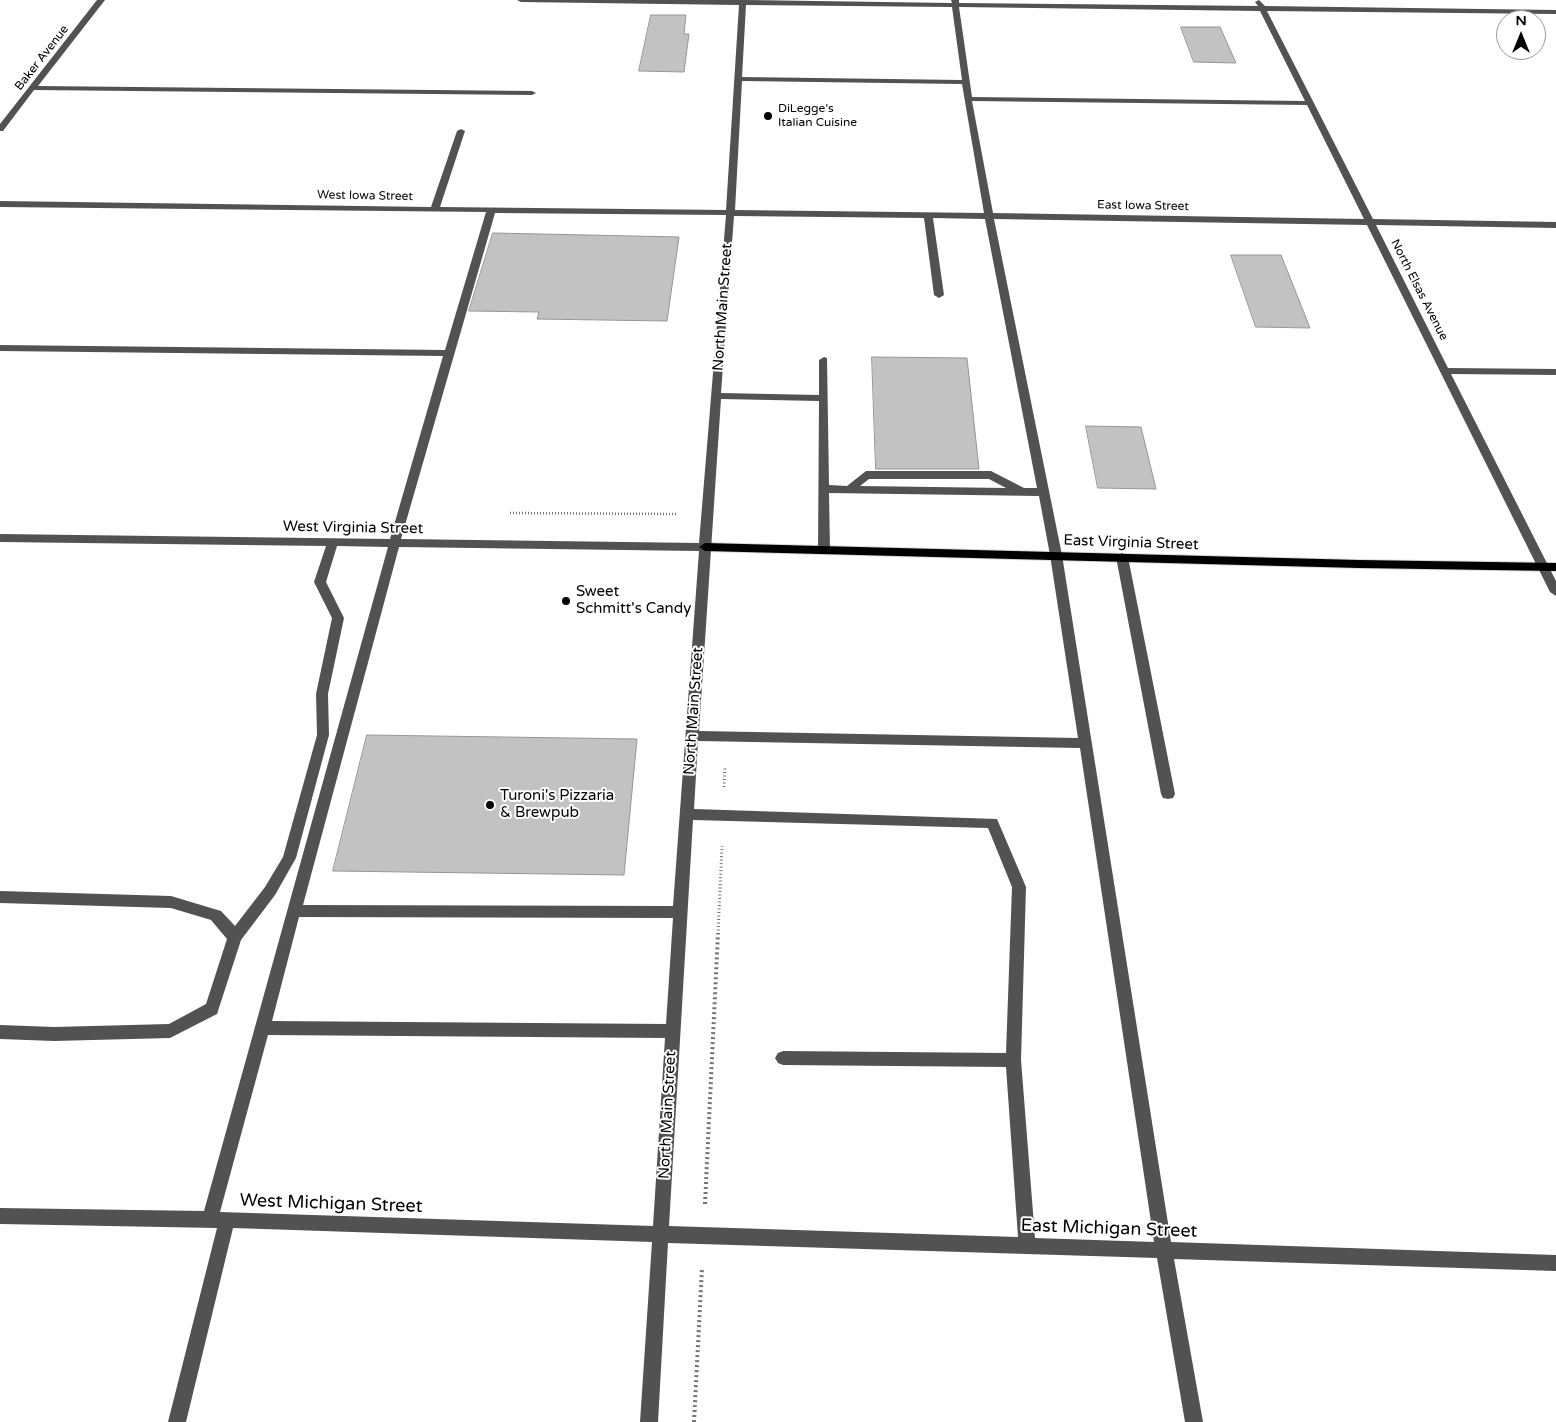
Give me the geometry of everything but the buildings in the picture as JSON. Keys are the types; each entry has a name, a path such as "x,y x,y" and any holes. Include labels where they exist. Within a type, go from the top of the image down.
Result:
{"main road":[{"name":"East Virginia Street","path":"705,547 1359,564 1556,567"}],"street":[{"name":"Baker Avenue","path":"0,129 101,0"},
{"path":"521,0 1260,4 1556,12"},
{"name":"North Main Street","path":"649,1422 672,1031 730,214 743,1"},
{"path":"956,2 968,99 989,216 1056,556 1164,1251 1194,1422"},
{"name":"North Elsas Avenue","path":"1260,4 1556,592"},
{"path":"738,79 966,82"},
{"path":"32,88 532,93"},
{"path":"968,99 1310,102"},
{"path":"435,209 461,131"},
{"name":"West Iowa Street","path":"0,204 730,214"},
{"path":"210,1220 394,543 491,210"},
{"name":"East Iowa Street","path":"730,214 928,215 1556,225"},
{"path":"928,215 939,295"},
{"path":"0,348 449,353"},
{"path":"824,360 824,550"},
{"path":"1445,371 1556,372"},
{"path":"716,396 824,398"},
{"path":"850,489 866,475 991,475 1022,492"},
{"path":"824,489 1044,492"},
{"name":"West Virginia Street","path":"0,538 705,547"},
{"path":"0,1032 54,1034 170,1031 212,1009 235,937 270,891 289,858 323,736 322,694 338,618 320,582 333,542"},
{"path":"1122,557 1168,794"},
{"path":"693,736 1086,743"},
{"path":"687,814 992,823 1019,887 1013,1060 1027,1246"},
{"path":"0,897 171,902 216,914 235,937"},
{"path":"294,911 680,912"},
{"path":"262,1028 672,1031"},
{"path":"783,1058 1013,1060"},
{"name":"West Michigan Street","path":"0,1216 227,1220 661,1234"},
{"path":"177,1422 227,1220"},
{"name":"East Michigan Street","path":"661,1234 1556,1263"}],"path":[{"path":"694,1422 726,737"}],"place":[{"name":"DiLegge's Italian Cuisine","path":"768,116"},
{"name":"Sweet Schmitt's Candy","path":"566,601"},
{"name":"Turoni's Pizzaria & Brewpub","path":"490,805"}]}
